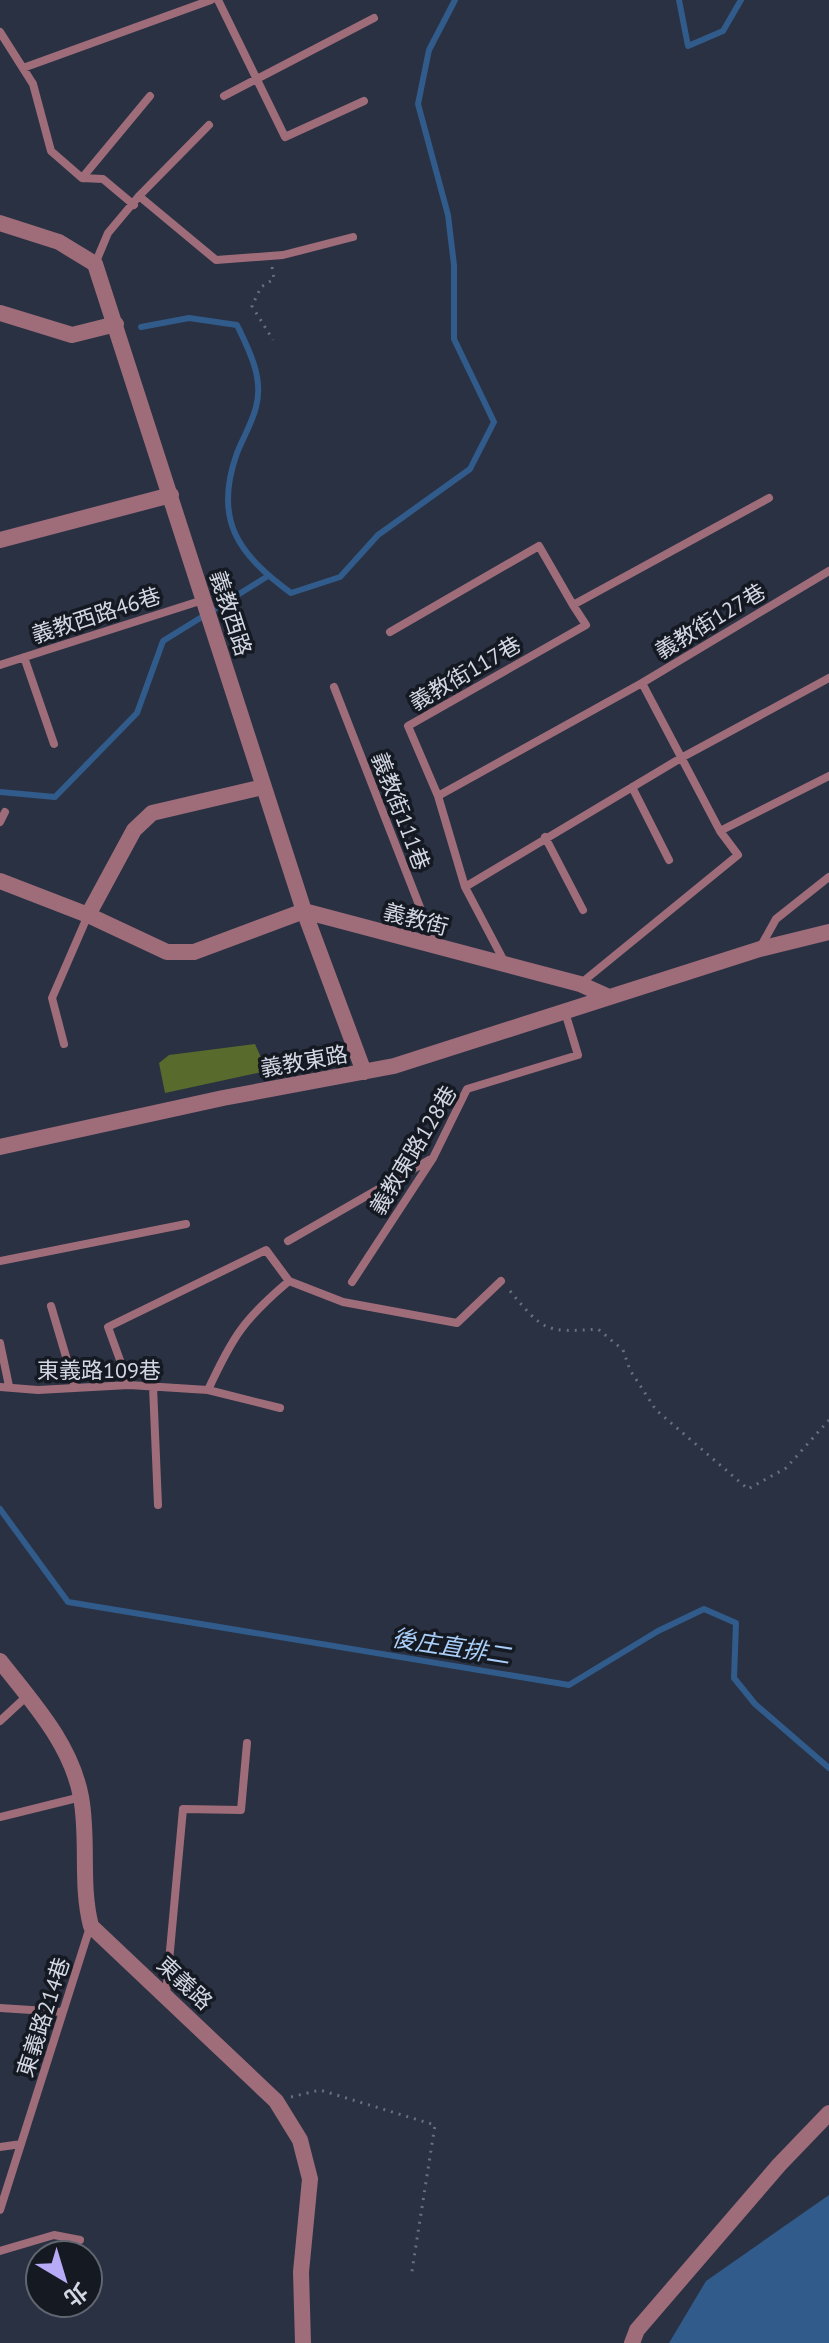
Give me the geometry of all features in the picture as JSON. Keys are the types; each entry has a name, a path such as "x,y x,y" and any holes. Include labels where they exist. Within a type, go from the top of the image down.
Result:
{"street":[{"path":"0,223 59,242 95,264"},
{"name":"義教西路","path":"95,264 304,911 364,1072"},
{"path":"0,313 72,335 116,324"},
{"path":"0,540 171,495"},
{"path":"88,915 134,830 152,813 263,787"},
{"path":"0,881 88,915 167,952 194,952 304,911"},
{"name":"義教街","path":"304,911 580,984 609,997"},
{"path":"609,997 760,949 829,932"},
{"name":"義教東路","path":"0,1147 223,1098 364,1072 609,997"},
{"path":"0,1661 63,1742 81,1797 86,1906 91,1926"},
{"name":"東義路","path":"91,1926 276,2101 300,2140 310,2179 301,2272 303,2343"},
{"path":"632,2343 637,2330 829,2113"}],"lane":[{"path":"23,68 211,0"},
{"path":"218,0 285,137 364,101"},
{"path":"224,96 374,18"},
{"path":"0,32 33,84 51,151 82,178 103,179 134,205"},
{"path":"82,178 150,96"},
{"path":"95,264 108,233 139,196 209,125"},
{"path":"139,196 216,260 270,256 353,237"},
{"path":"390,632 539,546 573,605 769,498"},
{"name":"義教街127巷","path":"580,984 738,855 720,831 642,683 829,571"},
{"name":"義教西路46巷","path":"0,665 203,600"},
{"name":"義教街117巷","path":"505,964 465,887 438,796 408,726 586,625 573,605"},
{"path":"24,657 54,744"},
{"path":"465,887 681,758 829,678"},
{"path":"438,796 642,683"},
{"name":"義教街111巷","path":"334,687 436,948"},
{"path":"720,831 829,776"},
{"path":"632,787 669,860"},
{"path":"0,822 5,812"},
{"path":"545,837 583,910"},
{"path":"760,949 776,919 829,877"},
{"path":"64,1044 52,998 88,915"},
{"name":"義教東路128巷","path":"352,1282 433,1158 467,1089 578,1055 565,1011"},
{"path":"288,1241 433,1158"},
{"path":"0,1261 186,1224"},
{"path":"129,1385 108,1327 266,1250 289,1281 343,1302 457,1323 501,1281"},
{"path":"208,1390 228,1346 251,1313 289,1281"},
{"path":"51,1306 75,1387"},
{"path":"0,1343 4,1386"},
{"name":"東義路109巷","path":"4,1386 38,1390 129,1385 208,1390 280,1408"},
{"path":"153,1386 158,1505"},
{"path":"0,1721 27,1696"},
{"path":"166,1995 183,1809 241,1810 247,1743"},
{"path":"0,1817 81,1797"},
{"name":"東義路214巷","path":"0,2210 91,1926"},
{"path":"0,2008 63,2012"},
{"path":"0,2147 21,2144"},
{"path":"40,2239 54,2235 75,2239"},
{"path":"0,2251 24,2244"}],"path":[{"path":"270,256 274,279 261,287 252,306 273,340"},
{"path":"501,1281 534,1320 557,1332 598,1329 623,1350 630,1370 656,1410 748,1489 786,1468 829,1420"},
{"path":"276,2101 320,2090 435,2125 411,2277"}],"green space":[{"path":"255,1044 267,1071 165,1093 159,1063 169,1055"}],"water":[{"path":"829,2195 829,2343 669,2343 706,2281"}],"waterway":[{"path":"141,327 189,318 237,325 254,364 258,396 230,477 230,516 235,534 244,549 272,579 291,593 340,577 378,535 470,469 494,422 454,339 454,265 448,215 418,104 429,50 455,0"},
{"path":"679,0 688,46 723,31 741,0"},
{"path":"0,792 55,797 137,713 163,641 268,576"},
{"name":"後庄直排二","path":"0,1509 68,1602 569,1685 658,1631 704,1609 736,1623 734,1678 755,1704 829,1768"}]}
